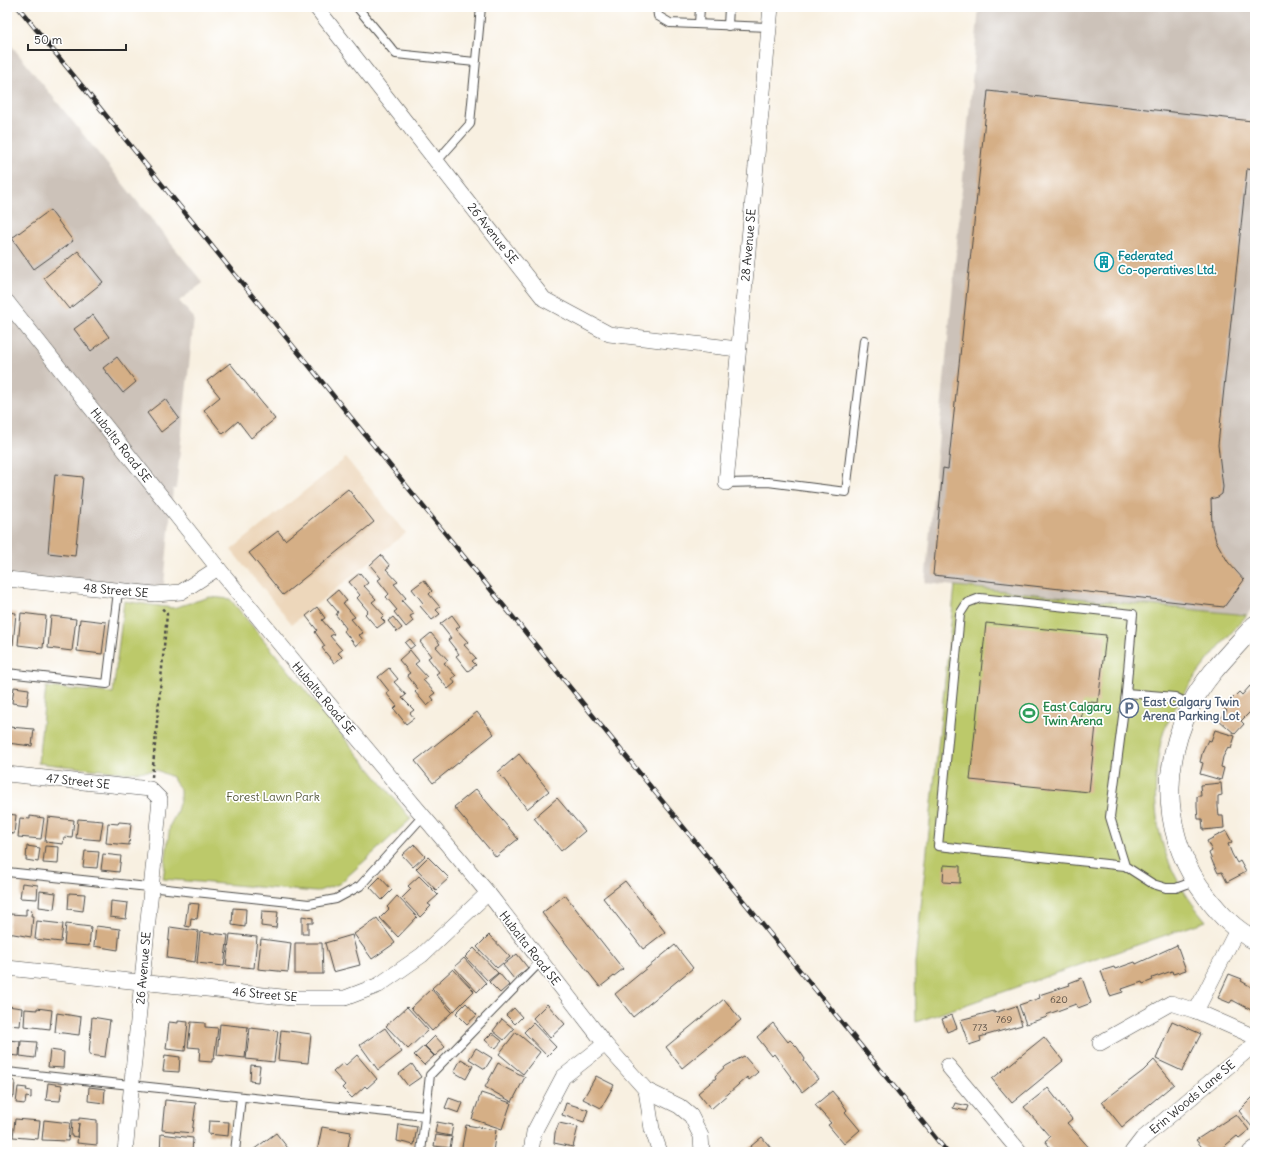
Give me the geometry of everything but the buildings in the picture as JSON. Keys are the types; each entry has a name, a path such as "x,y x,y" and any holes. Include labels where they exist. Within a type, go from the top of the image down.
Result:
{"street":[{"name":"26 Avenue SE","path":"316,7 544,299 609,334 738,349"},
{"name":"28 Avenue SE","path":"726,483 771,7"},
{"name":"Hubalta Road SE","path":"7,302 218,568 488,893 605,1044 646,1090 679,1106 691,1116 701,1136 702,1152"},
{"name":"48 Street SE","path":"7,579 155,594 181,592 218,568"},
{"path":"1255,625 1206,682 1191,705 1178,737 1171,768 1170,801 1174,830 1181,854 1195,881 1216,909 1237,930 1255,940"},
{"name":"47 Street SE","path":"7,774 150,789"},
{"name":"26 Avenue SE","path":"124,1152 160,799 150,789"},
{"name":"46 Street SE","path":"7,968 292,998 345,998 380,985 422,955 488,893"},
{"path":"1196,1011 1237,930"},
{"path":"1100,1043 1171,1003 1196,1011 1255,1037"},
{"path":"531,1152 534,1132 563,1077 605,1044"},
{"name":"Erin Woods Lane SE","path":"1132,1152 1142,1138 1255,1044"},
{"path":"948,1066 1020,1152"},
{"path":"646,1090 652,1129 660,1152"},
{"path":"1250,1152 1255,1148"}],"lane":[{"path":"357,7 396,54 475,62"},
{"path":"437,162 470,124 481,7"},
{"path":"657,7 658,16 670,23 769,27"},
{"path":"699,24 700,7"},
{"path":"728,26 729,7"},
{"path":"726,483 768,482 846,492 864,340"},
{"path":"7,673 107,684 118,591"},
{"path":"1125,866 1110,817 1126,693 1133,614 980,598 967,603 960,614 938,846 1125,866 1153,884 1166,888 1176,888 1195,881"},
{"path":"1126,693 1175,697 1191,705"},
{"path":"7,872 309,904 336,899 360,886 423,816"},
{"path":"422,1152 430,1075 541,961"},
{"path":"7,1072 426,1116"},
{"path":"235,1152 241,1096"}],"path":[{"path":"150,789 167,614 156,601 155,594"}],"shaded area":[{"name":"Federated Co-operatives Ltd.","path":"979,7 1255,7 1255,604 1247,615 925,583"},
{"path":"7,40 203,283 179,301 194,318 176,489 173,489 164,584 118,591 7,574"},
{"path":"346,458 406,533 292,624 231,550"}],"green space":[{"path":"955,586 1247,615 1204,665 1185,691 1166,725 1158,761 1155,789 1156,810 1164,849 1181,886 1192,904 1206,921 916,1022 915,963"},
{"name":"Forest Lawn Park","path":"210,597 230,599 411,819 339,884 316,892 163,879 170,825 176,814 180,800 180,790 172,777 157,770 128,773 38,763 46,687 113,693 124,601 173,608"}],"railway":[{"path":"18,7 947,1152"}],"place":[{"name":"Federated Co-operatives Ltd.","path":"1104,262"},
{"name":"East Calgary Twin Arena Parking Lot","path":"1129,708"},
{"name":"East Calgary Twin Arena","path":"1029,713"}]}
